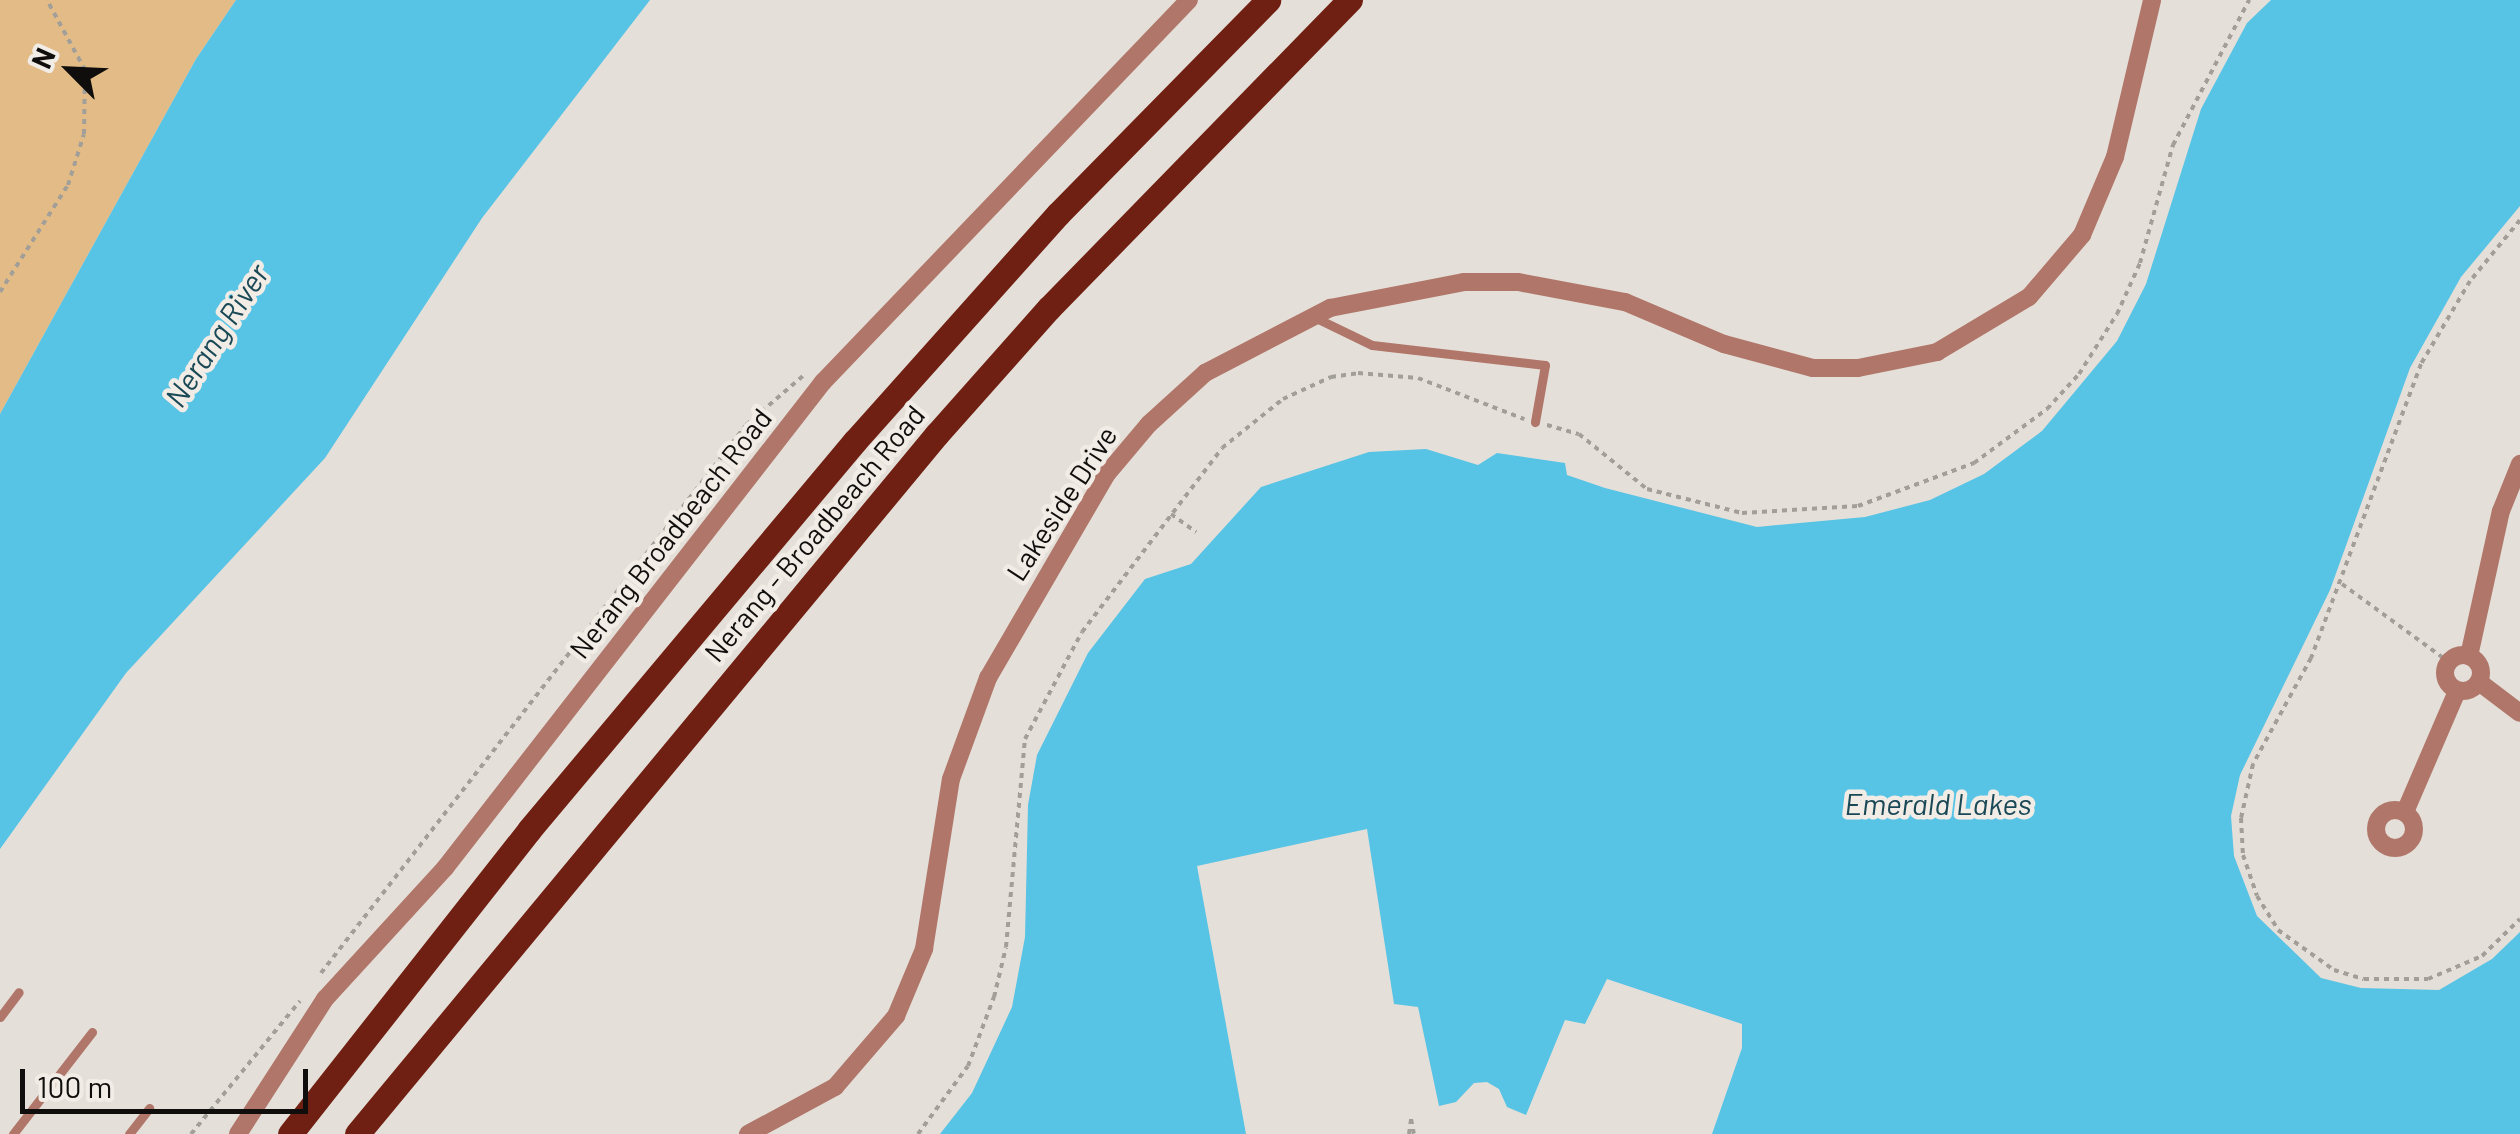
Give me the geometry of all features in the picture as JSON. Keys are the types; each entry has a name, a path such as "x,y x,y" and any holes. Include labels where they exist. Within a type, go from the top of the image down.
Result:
{"main road":[{"name":"Nerang - Broadbeach Road","path":"290,1134 529,830 880,412 1058,214 1268,0"},
{"name":"Nerang - Broadbeach Road","path":"357,1134 937,434 1062,294 1350,0"}],"street":[{"name":"Nerang Broadbeach Road","path":"238,1134 326,999 446,868 843,358 1189,0"},
{"name":"Lakeside Drive","path":"748,1134 835,1087 896,1016 932,919 943,817 972,712 1106,474 1149,424 1205,373 1312,316 1424,285 1518,282 1625,302 1724,344 1813,368 1858,368 1936,352 2029,297 2082,235 2111,170 2152,0"},
{"path":"2469,656 2501,512 2520,464"},
{"path":"2457,690 2445,675 2449,662 2469,656"},
{"path":"2469,656 2480,666 2479,682"},
{"path":"2405,812 2457,690 2479,682"},
{"path":"2479,682 2520,712"}],"lane":[{"path":"1312,316 1372,345 1545,365 1535,422"},
{"path":"0,1016 19,992"},
{"path":"13,1134 92,1032"},
{"path":"130,1134 149,1108"}],"path":[{"path":"0,292 68,185 84,134 84,70 47,0"},
{"path":"918,1134 968,1066 994,996 1006,948 1024,740 1054,674 1170,513 1246,423 1331,377 1418,378 1463,400 1579,434 1647,488 1742,512 1858,506 1974,463 2047,409 2079,374 2117,314 2140,262 2173,145 2216,52 2248,0"},
{"path":"2520,220 2470,281 2421,364 2342,584 2246,786 2242,854 2257,896 2300,949 2364,979 2401,982 2458,969 2482,956 2520,918"},
{"path":"1170,513 1196,532"},
{"path":"2342,584 2449,662"}],"shaded area":[{"path":"0,0 236,0 196,59 0,414"}],"water":[{"name":"Nerang River","path":"236,0 650,0 482,218 325,458 126,673 0,849 0,414 196,59"},
{"name":"Emerald Lakes","path":"2271,0 2520,0 2520,206 2461,277 2410,368 2330,590 2240,775 2231,816 2234,856 2257,916 2321,978 2361,988 2439,990 2492,959 2520,932 2520,1134 1712,1134 1742,1048 1742,1024 1607,979 1585,1024 1565,1020 1526,1115 1507,1107 1499,1089 1487,1082 1474,1083 1456,1102 1439,1106 1418,1007 1394,1004 1367,829 1197,866 1246,1134 940,1134 972,1093 1012,1007 1025,937 1028,805 1037,755 1088,653 1145,579 1191,564 1261,487 1369,452 1426,449 1478,465 1497,453 1565,463 1567,475 1605,488 1757,527 1865,517 1930,500 1984,474 2042,431 2117,341 2146,284 2201,109 2247,23"}]}
